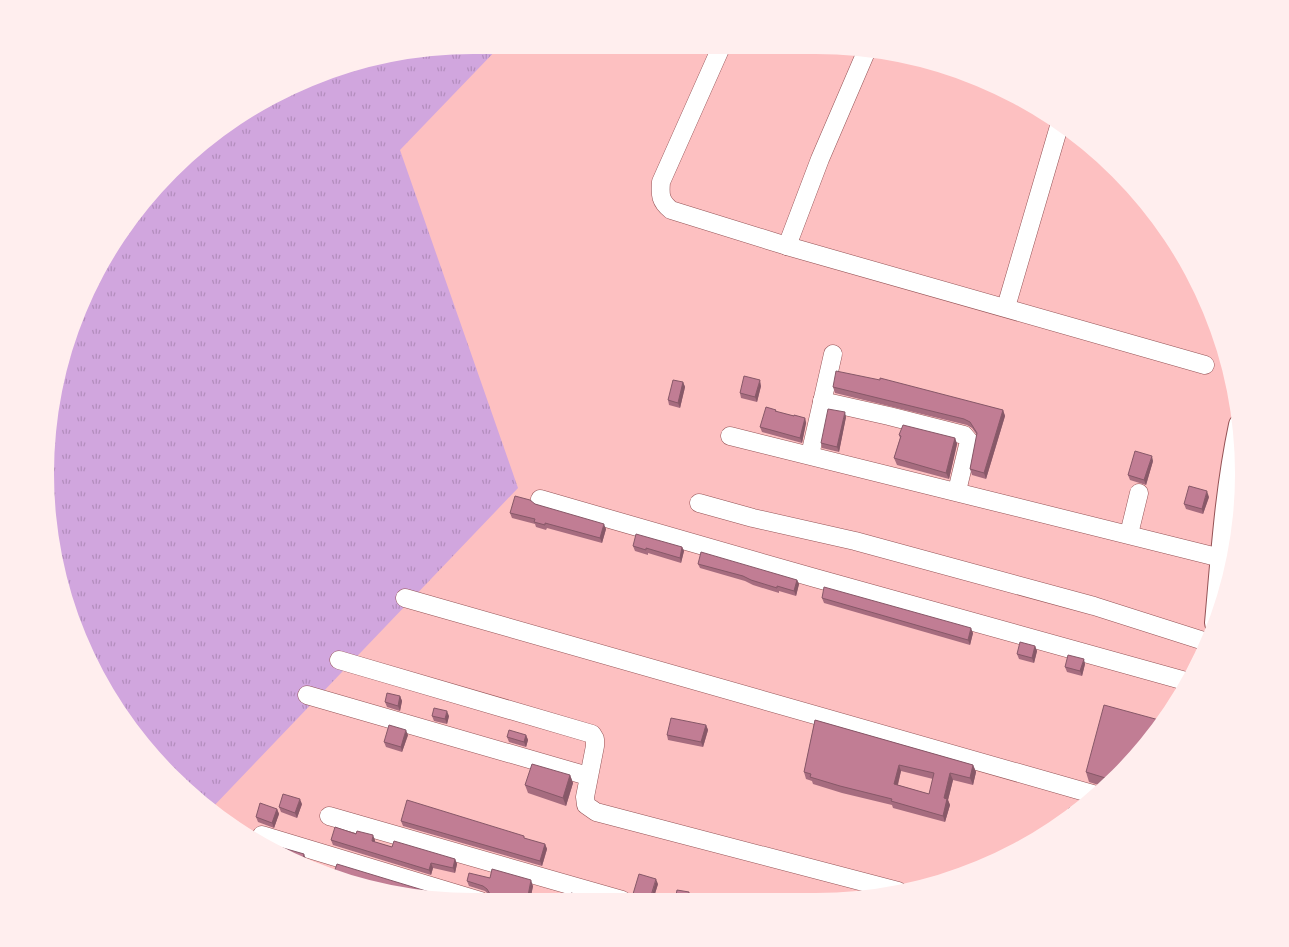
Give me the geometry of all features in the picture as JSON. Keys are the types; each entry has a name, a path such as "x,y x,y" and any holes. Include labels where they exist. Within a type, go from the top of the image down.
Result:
{"main road":[{"path":"1228,552 1225,516 1235,475"}],"street":[{"path":"718,54 661,182 660,196 663,204 671,210 787,246 1206,365"},
{"path":"787,246 820,158 864,57"},
{"path":"1006,307 1058,130"},
{"path":"810,456 833,354"},
{"path":"822,401 964,435 969,442 957,491"},
{"path":"730,436 1226,559"},
{"path":"1129,534 1138,493"},
{"path":"540,498 1181,680"},
{"path":"699,503 753,518 855,541 1085,604 1200,640"},
{"path":"405,598 1088,793"},
{"path":"339,660 592,734 595,739 595,746 585,797 586,805 596,812 884,887"},
{"path":"307,695 588,776"},
{"path":"329,816 598,893"},
{"path":"262,835 452,892"}],"green space":[{"path":"492,54 400,150 518,488 215,805 158,750 124,707 97,659 76,608 68,582 57,528 54,474 57,419 68,365 76,339 97,288 124,240 158,197 218,140 240,124 288,97 339,76 365,68 419,57"}],"building":[{"path":"836,371 880,380 880,378 1003,410 984,473 970,469 977,433 970,422 833,387"},
{"path":"744,376 760,380 755,397 740,393"},
{"path":"673,380 683,382 678,403 668,400"},
{"path":"766,407 805,418 800,438 760,427"},
{"path":"828,409 845,412 837,447 821,443"},
{"path":"903,425 955,438 946,473 894,458"},
{"path":"1135,451 1152,456 1144,480 1128,475"},
{"path":"1189,486 1207,491 1202,509 1184,504"},
{"path":"515,496 530,500 535,504 604,524 600,538 545,523 545,525 534,522 535,519 510,513"},
{"path":"636,534 682,547 680,558 633,546"},
{"path":"701,552 797,580 794,591 777,586 777,588 743,576 698,564"},
{"path":"824,587 971,628 968,640 822,598"},
{"path":"1020,642 1035,646 1032,658 1017,654"},
{"path":"1068,655 1084,659 1080,671 1065,667"},
{"path":"387,693 400,696 398,706 385,702"},
{"path":"1104,705 1156,719 1131,750 1104,778 1086,772"},
{"path":"434,708 447,711 445,719 432,716"},
{"path":"671,718 706,725 701,742 667,735"},
{"path":"815,720 973,765 970,778 950,773 944,798 947,799 943,816 891,801 892,799 810,777 811,774 804,772","holes":["899,765 934,773 929,794 894,784"]},
{"path":"389,725 406,730 401,747 384,742"},
{"path":"509,730 526,735 524,742 507,737"},
{"path":"532,764 570,775 563,798 525,785"},
{"path":"283,794 300,799 295,813 279,807"},
{"path":"407,800 545,844 540,861 401,821"},
{"path":"260,803 277,809 272,823 256,817"},
{"path":"335,827 356,834 357,831 373,835 372,841 392,847 394,841 455,859 453,868 431,863 429,870 331,840"},
{"path":"286,849 304,854 303,857"},
{"path":"337,864 424,890 365,879 335,869"},
{"path":"492,869 531,880 529,893 489,893 483,886 467,881 469,873 490,878"},
{"path":"639,874 656,879 652,893 633,893"},
{"path":"677,890 689,892 689,893 676,893"}]}
